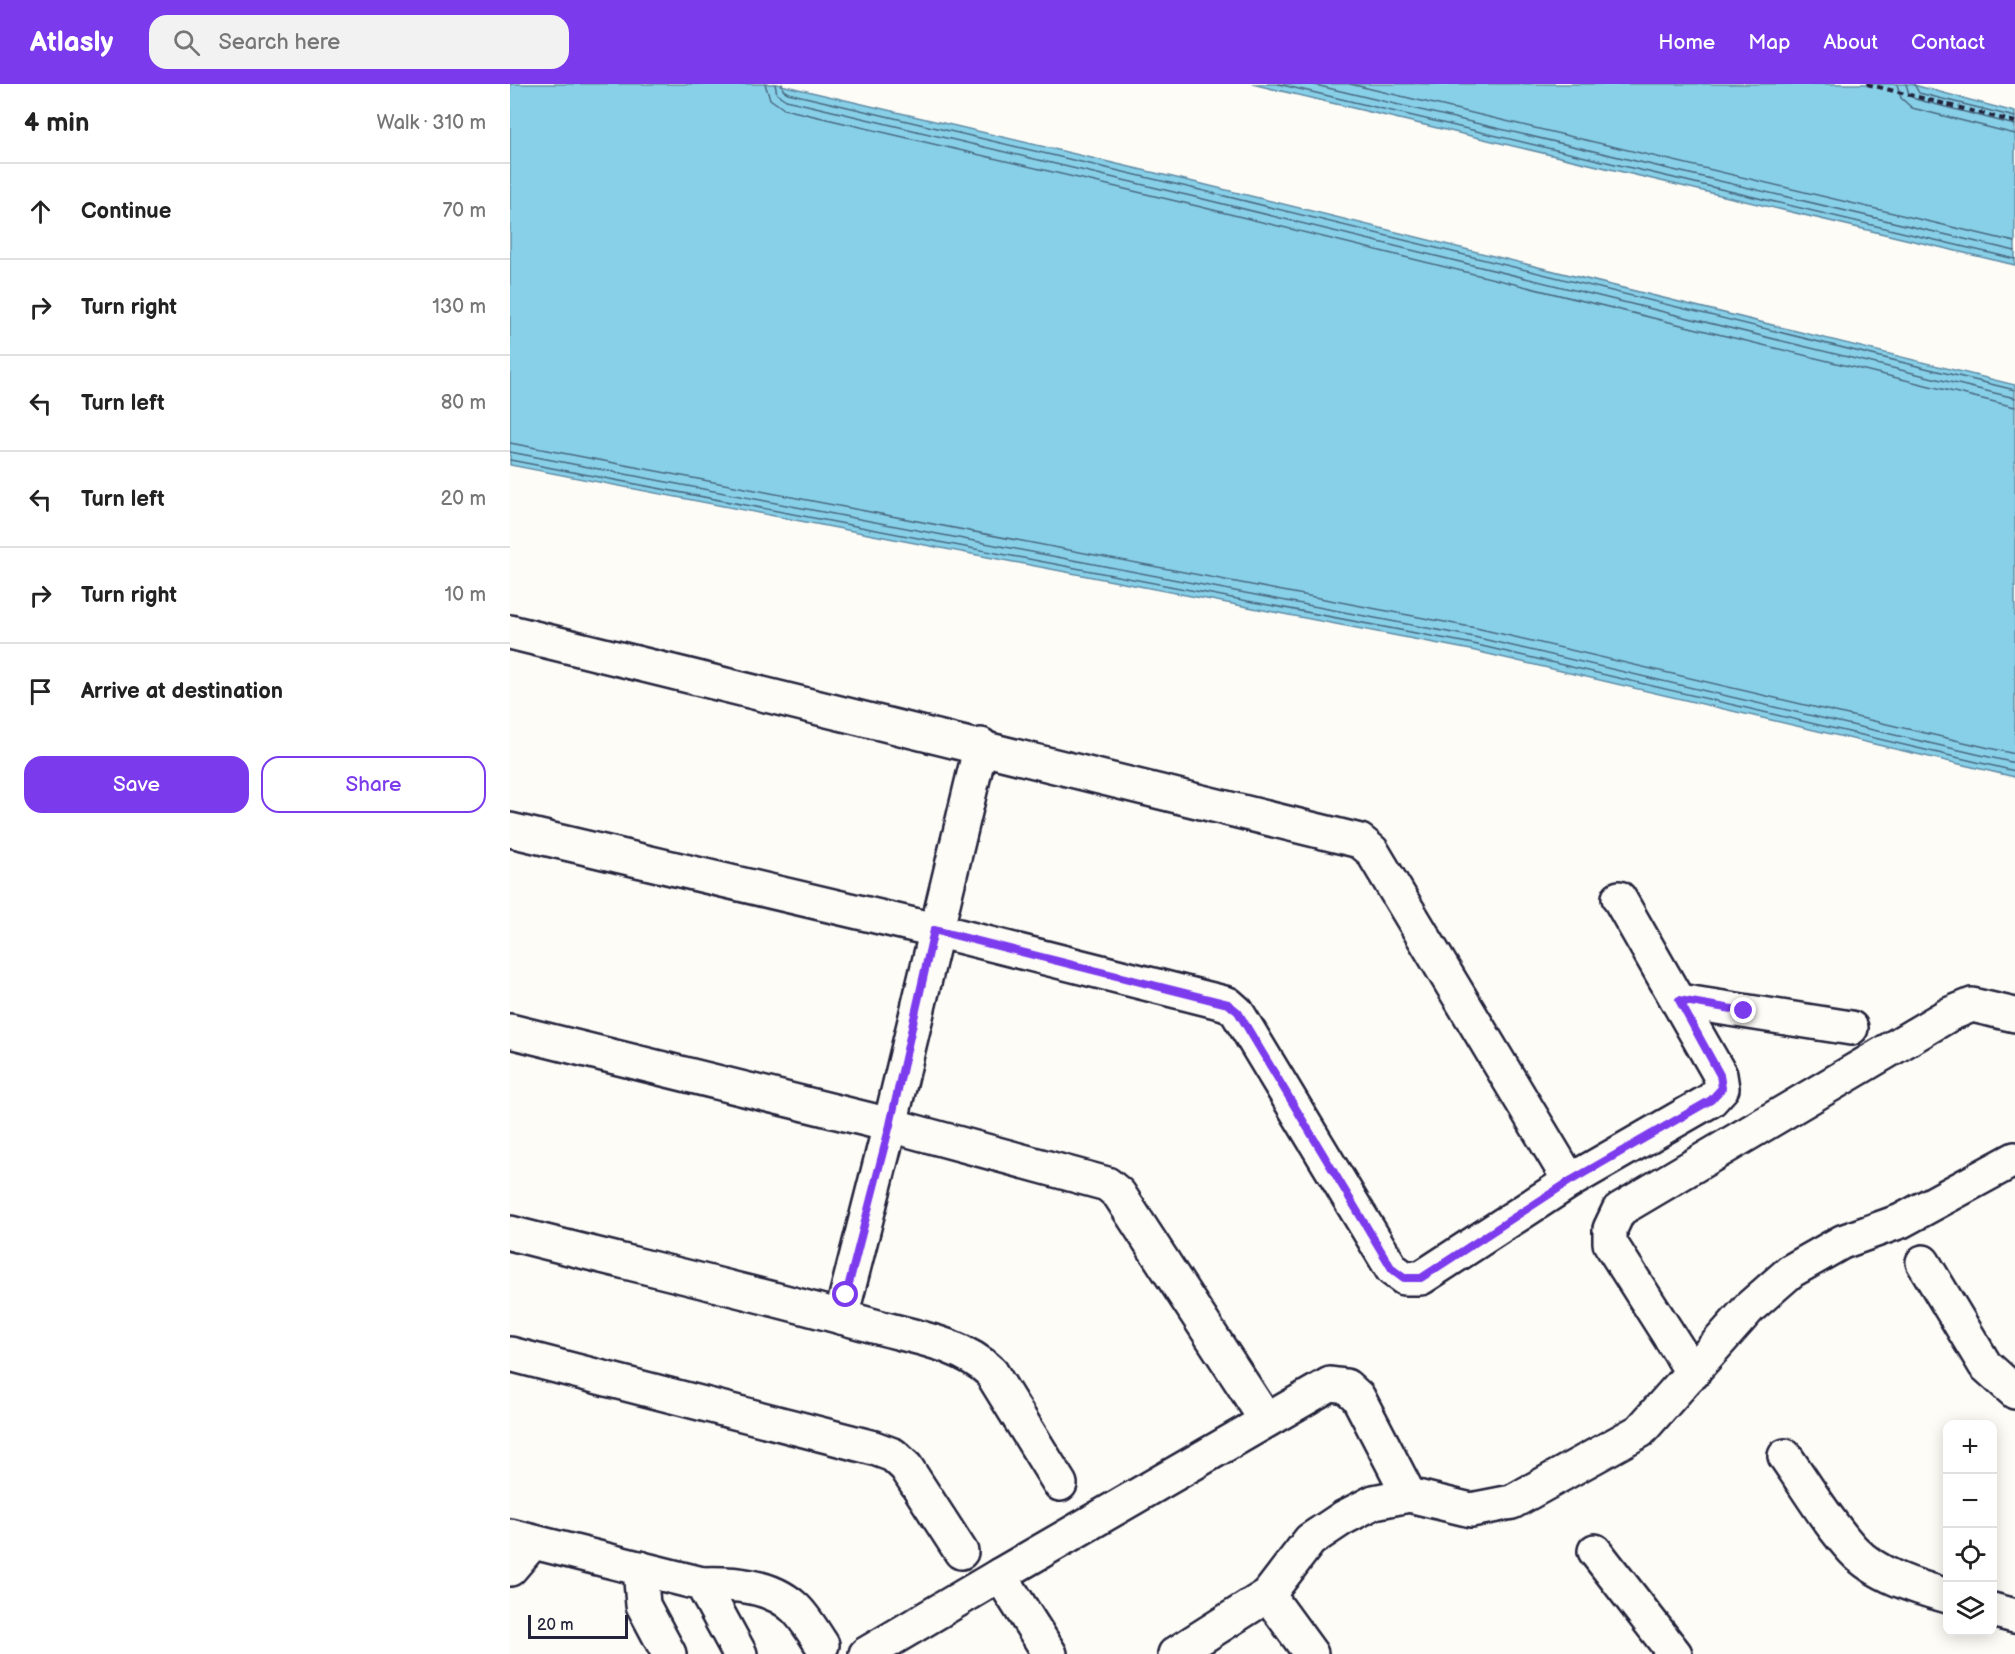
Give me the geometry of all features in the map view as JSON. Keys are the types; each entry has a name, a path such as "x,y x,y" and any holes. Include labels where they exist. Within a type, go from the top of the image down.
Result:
{"street":[{"path":"510,632 1360,841 1372,851 1570,1181"},
{"path":"841,1317 890,1125 934,930 981,746"},
{"path":"510,830 934,930 1228,1004 1238,1012 1392,1269 1404,1278 1421,1278 1570,1181 1711,1100 1722,1088 1720,1075 1619,898"},
{"path":"1679,1000 1851,1028"},
{"path":"1693,1373 1610,1243 1610,1229 1619,1210 1950,1014 1971,1005 2015,1015"},
{"path":"510,1031 890,1125 1107,1184 1119,1194 1266,1420"},
{"path":"1175,1654 1268,1595 1311,1540 1343,1518 1374,1502 1409,1495 1471,1510 1512,1502 1640,1431 1750,1307 1791,1271 1842,1242 1901,1221 2015,1159"},
{"path":"510,1233 841,1317 957,1350 980,1360 991,1372 1060,1484"},
{"path":"1923,1262 1985,1365 2015,1392"},
{"path":"510,1353 874,1448 893,1455 906,1467 961,1552"},
{"path":"866,1654 1330,1384 1346,1386 1358,1397 1409,1495"},
{"path":"1785,1456 1854,1551 1882,1571 1917,1587 1943,1595"},
{"path":"510,1569 522,1539 702,1584 734,1583 779,1597 795,1608 822,1645"},
{"path":"1595,1551 1675,1654"},
{"path":"640,1568 643,1605 669,1654"},
{"path":"999,1575 1050,1654"},
{"path":"702,1584 740,1654"},
{"path":"1268,1595 1311,1654"},
{"path":"1997,1611 2015,1616"}],"path":[{"path":"1867,84 2015,122"}],"water":[{"path":"510,84 777,84 1202,184 2015,385 2015,777 1471,650 510,465"},
{"path":"1252,84 1910,84 2015,112 2015,265"}],"route":[{"path":"846,1295 890,1125 934,930 1228,1004 1238,1012 1392,1269 1404,1278 1421,1278 1570,1181 1711,1100 1722,1088 1720,1075 1679,1000 1744,1011"}]}
